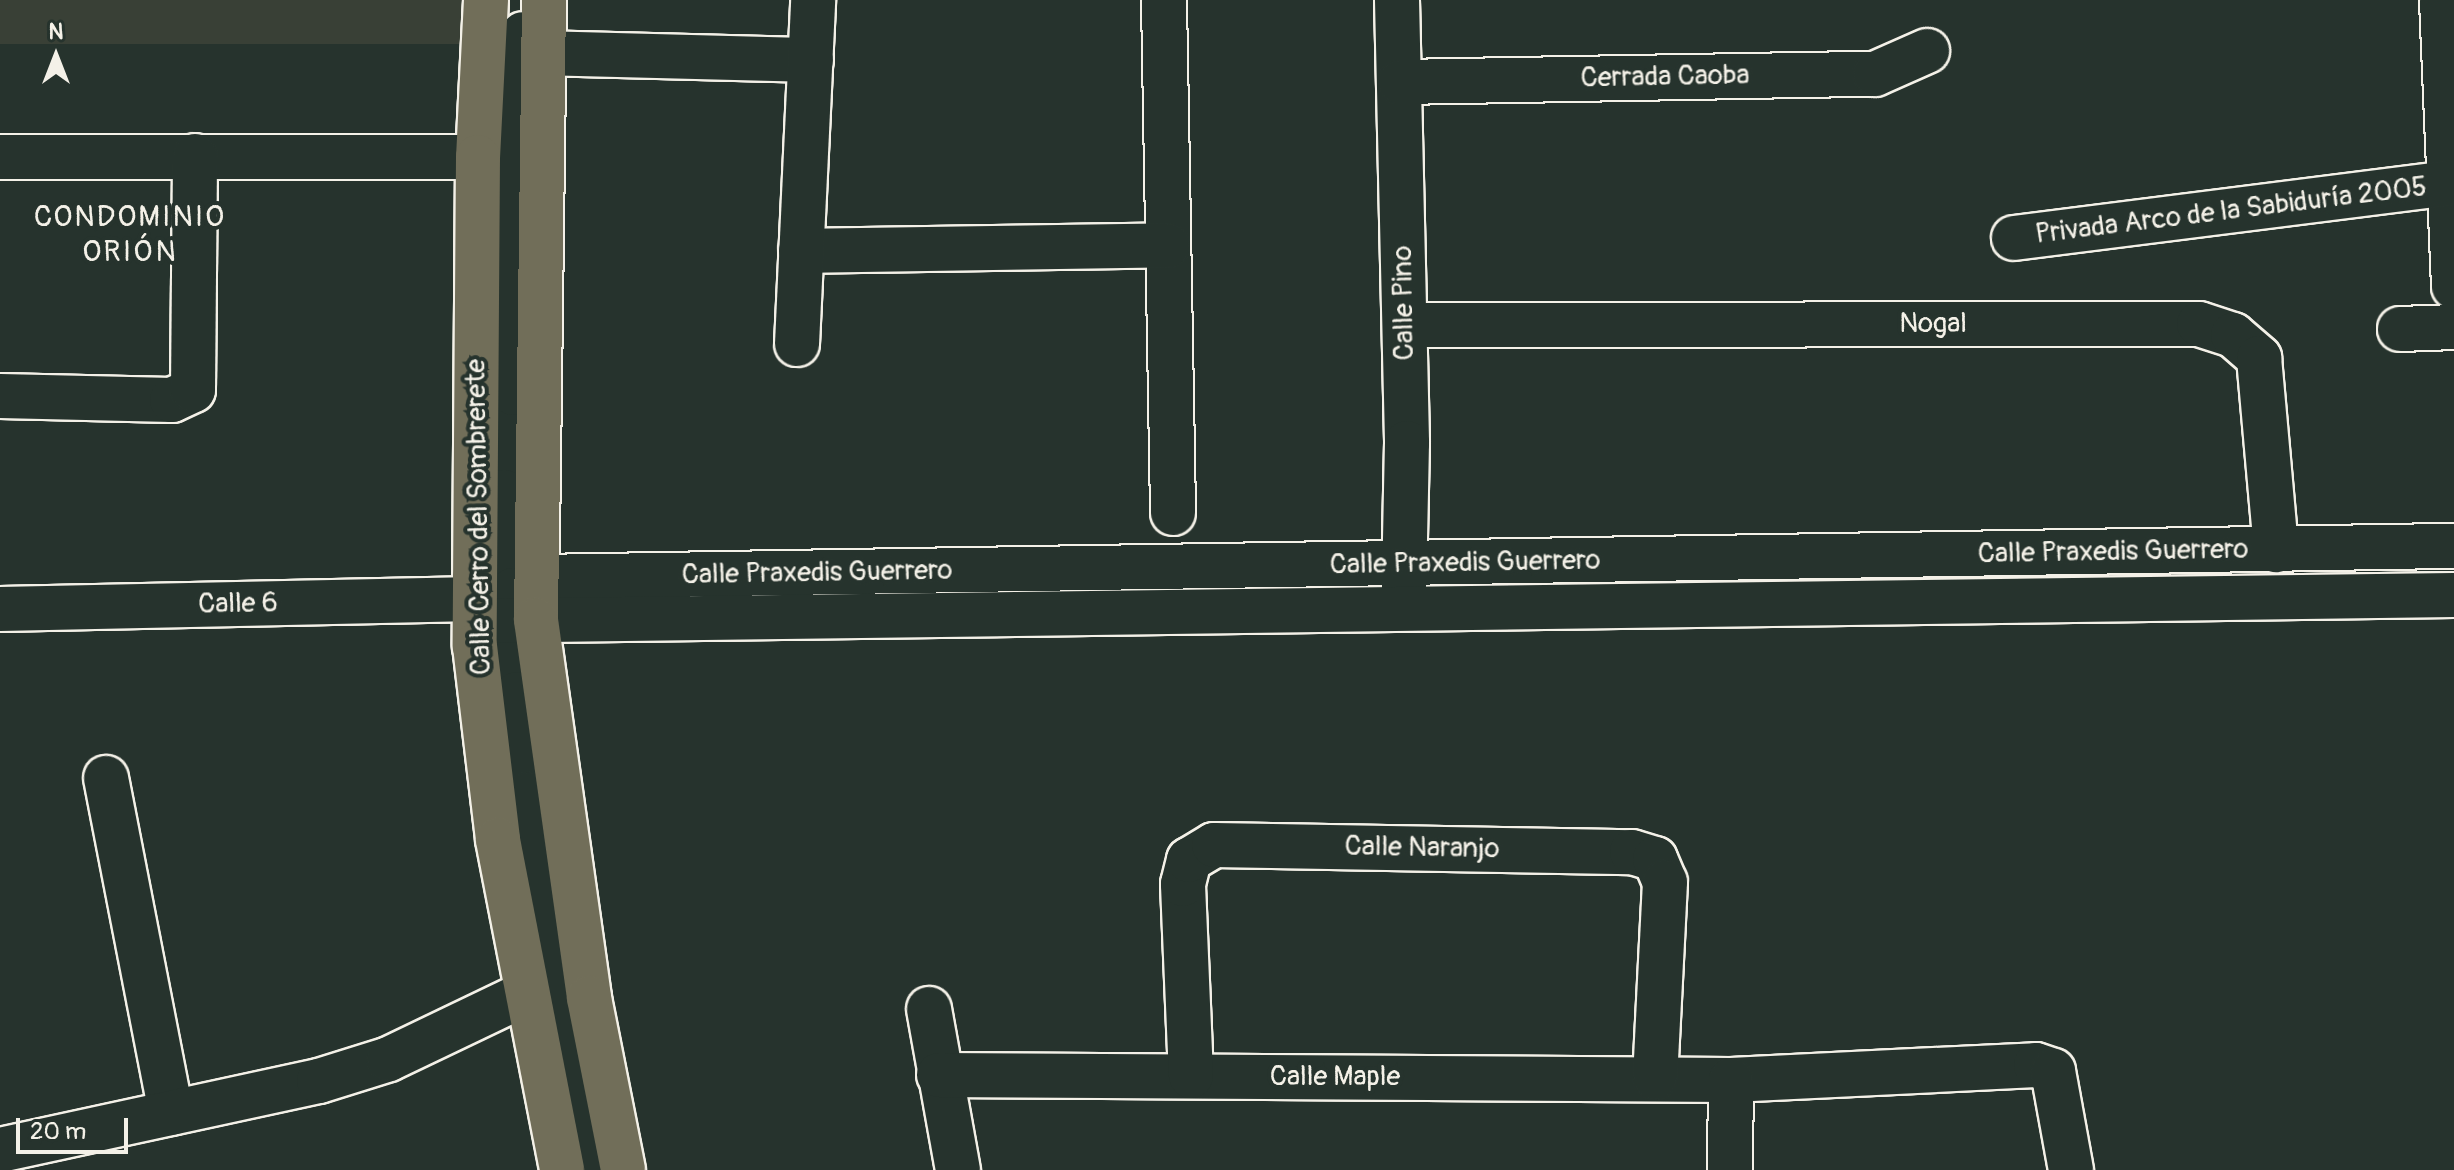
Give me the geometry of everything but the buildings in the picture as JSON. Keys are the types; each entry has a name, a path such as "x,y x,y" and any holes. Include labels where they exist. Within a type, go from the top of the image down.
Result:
{"main road":[{"name":"Calle Cerro del Sombrerete","path":"486,0 478,157 502,599 623,1170"},
{"name":"Calle Cerro del Sombrerete","path":"544,0 502,599 498,840 562,1170"}],"street":[{"path":"503,0 494,157 493,400 502,426 502,599 529,794 597,1170"},
{"path":"525,0 499,694 515,816 581,1170"},
{"path":"797,344 813,0"},
{"path":"1164,0 1173,513"},
{"name":"Calle Pino","path":"1397,0 1405,325 1404,585"},
{"path":"2446,27 2454,287"},
{"name":"Cerrada Caoba","path":"1400,82 1875,74 1927,51"},
{"path":"542,53 811,60"},
{"path":"0,396 172,400 193,390 198,362 195,156"},
{"path":"0,157 478,157"},
{"name":"Privada Arco de la Sabiduría 2005","path":"2014,238 2449,183"},
{"path":"801,251 1168,245"},
{"name":"Nogal","path":"1405,325 2199,324 2233,335 2259,358 2276,550"},
{"path":"2400,329 2454,327"},
{"name":"Calle Praxedis Guerrero","path":"502,599 1404,585 2276,550 2454,546"},
{"name":"Calle Praxedis Guerrero","path":"1404,585 2454,595"},
{"name":"Calle 6","path":"0,609 502,599"},
{"path":"106,778 171,1113"},
{"name":"Calle Naranjo","path":"1191,1076 1183,884 1189,860 1214,845 1632,852 1655,859 1665,882 1655,1078"},
{"path":"0,1150 319,1081 389,1059 527,993"},
{"path":"929,1009 958,1170"},
{"name":"Calle Maple","path":"939,1075 1731,1080 2036,1065 2053,1071 2071,1170"},
{"path":"1730,1170 1731,1080"}],"shaded area":[{"path":"0,0 474,0 474,44 0,44"}],"district":[{"name":"CONDOMINIO ORIÓN","path":"130,234"}]}
